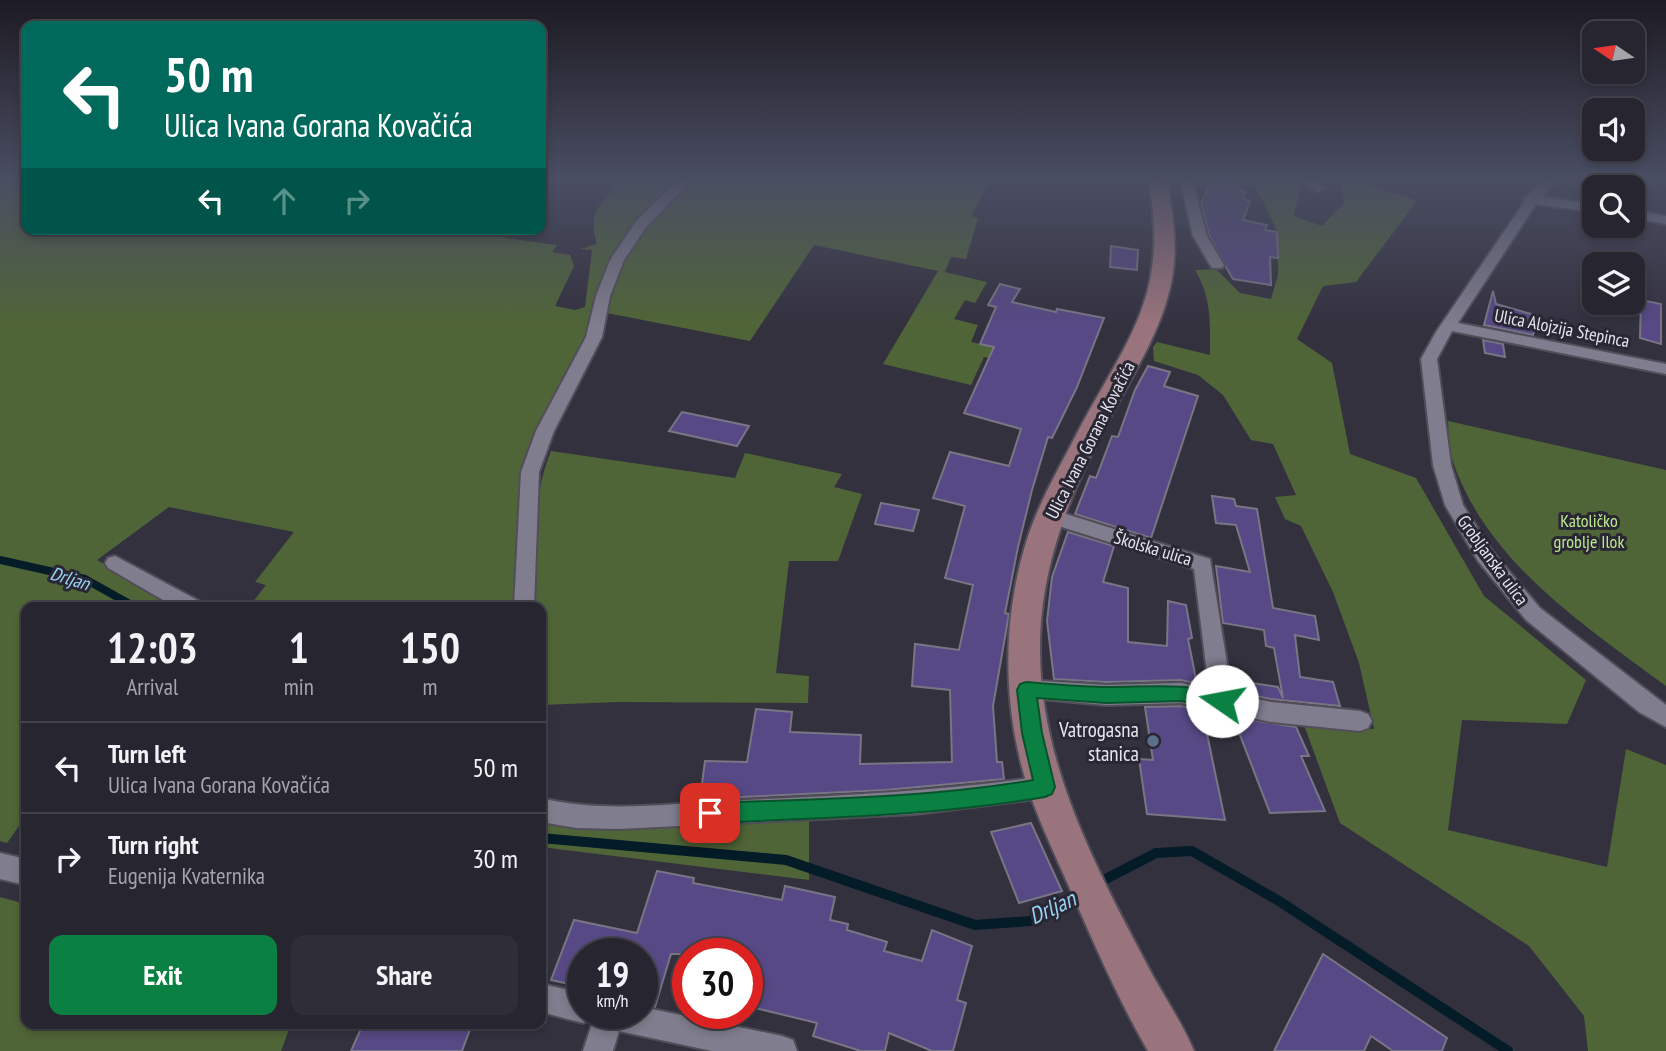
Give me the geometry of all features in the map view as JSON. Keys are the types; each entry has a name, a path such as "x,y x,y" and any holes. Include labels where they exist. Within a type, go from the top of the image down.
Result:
{"main road":[{"name":"Ulica Ivana Gorana Kovačića","path":"1163,228 1162,278 1156,298 1139,344 1094,424 1050,516 1036,563 1024,627 1026,690 1032,733 1045,787 1119,952 1172,1051"}],"street":[{"path":"524,602 524,552 530,472 545,431 594,337 603,296 617,260 639,228"},
{"path":"1198,228 1217,265"},
{"name":"Grobljanska ulica","path":"1512,228 1450,326 1436,343 1429,359 1442,465 1454,505 1485,556 1533,614 1647,705 1666,717"},
{"name":"Ulica Alojzija Stepinca","path":"1450,326 1666,369"},
{"name":"Školska ulica","path":"1050,516 1203,564 1222,701"},
{"path":"115,563 183,602"},
{"path":"1026,690 1106,695 1181,693 1271,712 1360,721"},
{"path":"546,811 562,815 633,817 907,805 989,797 1045,787"},
{"path":"0,866 21,871"},
{"path":"546,999 567,1004"},
{"path":"658,1025 782,1051"},
{"path":"598,1029 598,1051"}],"green space":[{"path":"0,228 21,228 21,235 484,235 557,245 552,252 570,255 574,266 555,306 575,310 585,307 592,250 580,249 597,244 594,228 634,228 588,345 522,483 518,602 253,602 266,585 255,582 294,532 169,507 97,560 171,602 21,602 21,823 7,843 0,841"},
{"path":"647,228 975,228 966,259 951,257 945,272 987,282 975,303 965,300 954,319 978,325 971,342 994,347 989,358 984,357 971,385 883,364 938,271 814,245 750,341 607,313 621,269"},
{"path":"1276,228 1397,228 1356,282 1323,286 1297,339 1332,363 1350,454 1416,478 1484,596 1586,680 1567,724 1462,720 1448,830 1607,867 1626,749 1666,765 1666,1051 1588,1051 1584,1016 1529,946 1340,823 1304,725 1374,729 1359,663 1333,592 1301,526 1285,519 1275,497 1296,495 1273,444 1251,440 1223,395 1198,375 1154,361 1153,347 1157,342 1210,355 1207,301 1195,270 1216,269 1240,293 1271,299 1278,275 1278,233"},
{"name":"Katoličko groblje Ilok","path":"1448,421 1666,470 1666,686 1571,615 1513,560 1488,529 1468,496 1451,455"},
{"path":"551,451 735,478 745,453 842,474 834,487 862,494 838,561 789,561 776,673 809,676 808,703 618,702 546,705 546,602 535,602 536,528 544,470"},
{"path":"546,818 589,825 809,821 809,880 546,848"},
{"path":"0,897 21,903 21,1029 289,1029 281,1051 0,1051"}],"building":[{"path":"1207,228 1266,228 1265,230 1277,232 1278,258 1270,257 1271,285 1233,279"},
{"path":"1111,246 1138,250 1137,270 1110,267"},
{"path":"1000,284 1020,289 1012,302 1056,312 1057,309 1104,318 1077,387 1052,438 1048,437 1018,547 1005,613 1009,614 993,706 997,762 1002,762 1004,779 886,790 700,799 705,761 747,762 756,709 792,712 790,732 861,735 860,764 952,762 950,690 912,686 915,644 959,650 973,585 945,578 965,506 933,498 950,452 1009,466 1021,429 964,413 994,347 980,344 996,307 988,305"},
{"path":"1493,291 1496,304 1538,316 1533,335 1484,325"},
{"path":"1645,301 1661,304 1661,344 1640,338 1641,315 1645,315"},
{"path":"1483,340 1503,344 1505,357 1485,353"},
{"path":"1148,366 1170,372 1164,386 1198,396 1151,538 1075,514 1090,476 1096,478 1112,436 1118,437 1135,390"},
{"path":"682,412 749,426 737,446 669,431"},
{"path":"1212,496 1234,499 1236,506 1257,509 1273,608 1315,616 1319,640 1295,635 1300,677 1333,682 1340,706 1234,692 1232,680 1278,687 1283,698 1274,648 1266,646 1264,630 1223,623 1216,566 1250,572 1236,525 1216,523"},
{"path":"881,503 919,510 913,531 875,524"},
{"path":"1068,532 1114,546 1103,582 1128,588 1128,642 1167,646 1168,601 1186,605 1192,638 1188,639 1197,684 1181,680 1106,682 1054,679 1047,621 1052,577"},
{"path":"1181,706 1202,710 1225,820 1147,814 1139,759 1153,760 1145,707"},
{"path":"1233,717 1296,727 1309,756 1301,756 1325,811 1270,813"},
{"path":"1031,823 1062,891 1019,903 991,832"},
{"path":"657,871 694,878 693,883 782,900 785,886 835,897 830,920 848,924 847,930 887,942 884,951 922,961 932,930 972,946 957,1000 966,1003 953,1051 932,1051 889,1033 885,1051 861,1051 813,1036 817,1023 763,1010 763,938 672,938 672,954 658,997 658,938 567,938 574,920 637,933"},
{"path":"567,938 567,984 551,980"},
{"path":"1323,954 1447,1038 1442,1051 1393,1051 1371,1036 1364,1051 1274,1051"},
{"path":"361,1029 470,1029 462,1051 351,1051"}],"waterway":[{"name":"Drljan","path":"0,560 85,579 126,602"},
{"name":"Drljan","path":"546,838 786,860 975,925 1030,921 1081,892"},
{"name":"Drljan","path":"1098,883 1156,853 1192,851 1279,901 1508,1051"}],"place":[{"name":"Vatrogasna stanica","path":"1153,741"}],"route":[{"path":"710,813 907,805 989,797 1045,787 1032,733 1026,690 1106,695 1181,693 1222,701"}]}
